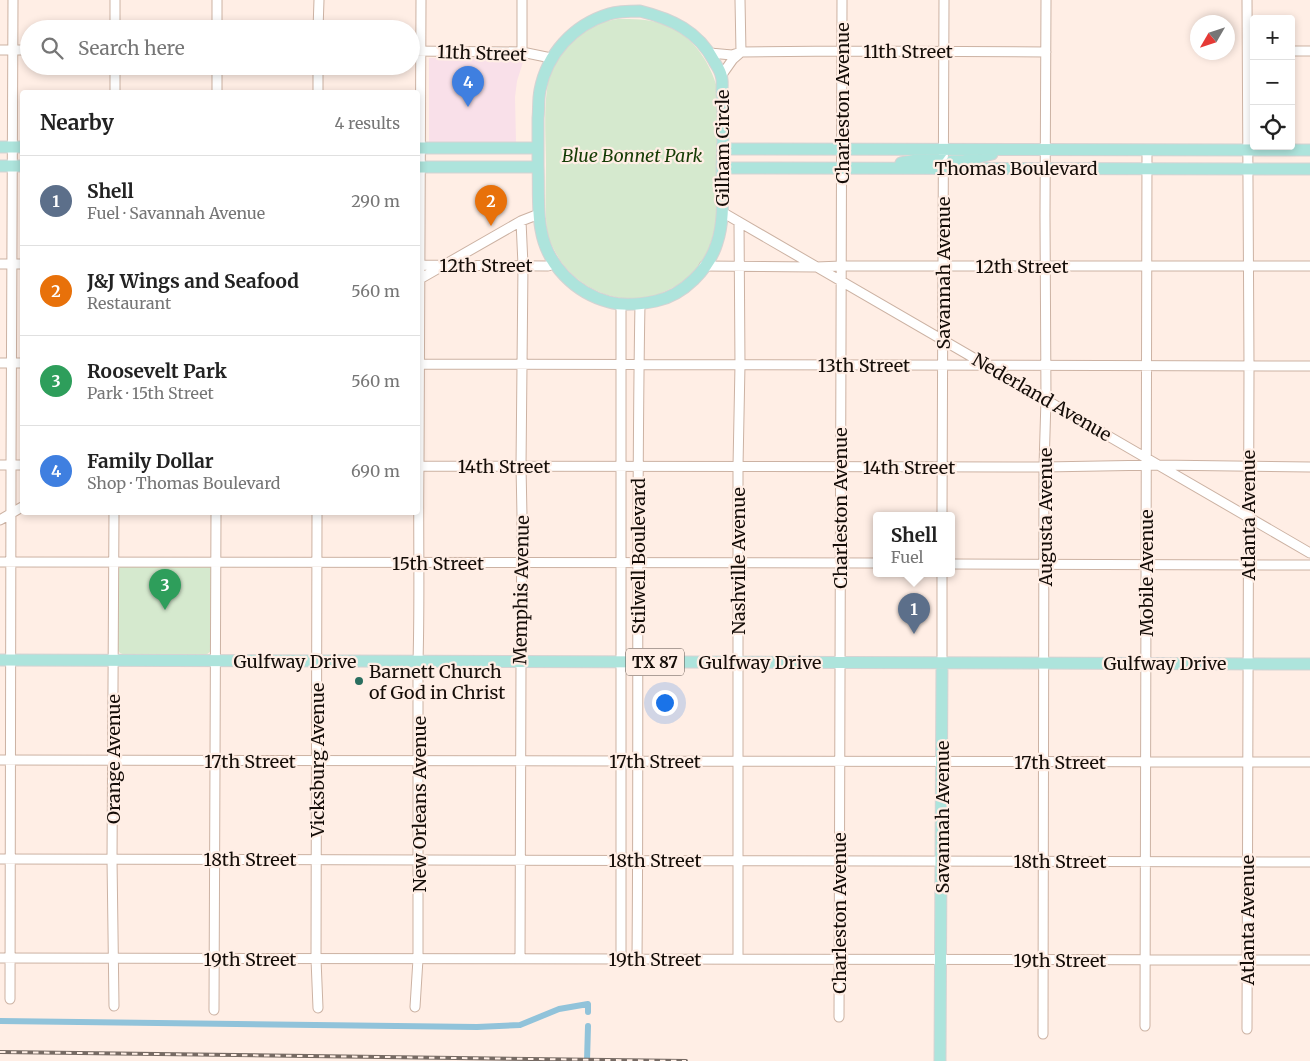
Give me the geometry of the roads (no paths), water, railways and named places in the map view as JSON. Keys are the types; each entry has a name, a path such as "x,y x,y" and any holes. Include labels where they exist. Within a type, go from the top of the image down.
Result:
{"main road":[{"name":"Gilham Circle","path":"623,6 640,6 677,23 694,36 710,53 721,76 723,99 722,212 717,245 711,257 695,278 675,294 658,301 640,304 621,304 586,293 569,281 554,263 545,246 539,214 538,148 540,90 551,58 566,39 584,25 623,6"},
{"path":"0,147 18,147"},
{"path":"420,148 538,148"},
{"name":"Thomas Boulevard","path":"723,149 1310,150"},
{"path":"882,168 922,159 937,158 944,150"},
{"path":"944,168 950,162 988,156 1006,150"},
{"path":"0,166 18,166"},
{"path":"420,167 538,167"},
{"name":"Thomas Boulevard","path":"722,168 1310,169"},
{"name":"Gulfway Drive","path":"6,660 1310,664"},
{"name":"Savannah Avenue","path":"940,1061 942,662"}],"street":[{"path":"10,999 11,760 6,660 12,513 12,264 18,166 13,50 14,0"},
{"path":"115,0 115,20"},
{"path":"217,0 217,20"},
{"path":"318,20 319,0"},
{"name":"New Orleans Avenue","path":"420,100 421,0"},
{"path":"522,0 522,52"},
{"path":"721,76 733,59 741,52 740,0"},
{"name":"Charleston Avenue","path":"839,1017 842,0"},
{"name":"Savannah Avenue","path":"942,512 944,0"},
{"name":"Augusta Avenue","path":"1043,1034 1046,0"},
{"name":"Atlanta Avenue","path":"1248,0 1250,34"},
{"path":"0,50 20,50"},
{"name":"11th Street","path":"421,51 522,52 551,58"},
{"name":"11th Street","path":"710,53 732,55 741,52 842,51 1046,52"},
{"path":"1295,51 1310,51"},
{"name":"Atlanta Avenue","path":"1247,1029 1248,467 1250,366 1248,150 1251,60"},
{"path":"115,75 115,90"},
{"path":"216,90 217,75"},
{"path":"318,75 318,90"},
{"name":"Mobile Avenue","path":"1145,1026 1147,150"},
{"name":"Nederland Avenue","path":"722,212 1046,399 1147,461 1157,464 1310,553"},
{"path":"420,279 521,221 539,214"},
{"name":"Memphis Avenue","path":"520,959 521,221"},
{"name":"Nashville Avenue","path":"738,959 739,222"},
{"name":"12th Street","path":"420,265 548,266 554,263"},
{"path":"0,264 20,264"},
{"name":"12th Street","path":"704,266 1310,266"},
{"name":"Stilwell Boulevard","path":"621,304 621,959"},
{"name":"Stilwell Boulevard","path":"637,959 640,304"},
{"path":"0,363 20,363"},
{"name":"13th Street","path":"420,364 1310,366"},
{"name":"14th Street","path":"420,466 1044,468 1147,461"},
{"path":"1157,464 1310,467"},
{"path":"0,465 20,465"},
{"path":"0,520 20,508"},
{"name":"Orange Avenue","path":"114,515 112,859 114,1006"},
{"path":"214,1010 216,515"},
{"name":"Vicksburg Avenue","path":"317,515 316,959 318,1008"},
{"name":"New Orleans Avenue","path":"415,1007 418,959 419,860 419,515"},
{"name":"15th Street","path":"0,562 873,564"},
{"path":"955,564 1310,565"},
{"name":"Savannah Avenue","path":"942,577 942,662"},
{"name":"17th Street","path":"0,760 1310,762"},
{"name":"18th Street","path":"0,859 1310,862"},
{"name":"19th Street","path":"0,958 1310,960"}],"waterway":[{"path":"0,1021 477,1027 520,1025 559,1009 588,1004 588,1012"},
{"path":"587,1061 588,1026"}],"railway":[{"path":"0,1052 686,1061"}],"place":[{"name":"Family Dollar","path":"468,107"},
{"name":"J&J Wings and Seafood","path":"491,226"},
{"name":"Roosevelt Park","path":"165,610"},
{"name":"Shell","path":"914,634"},
{"name":"Barnett Church of God in Christ","path":"359,681"}],"park label":[{"name":"Blue Bonnet Park","path":"632,155"}]}
